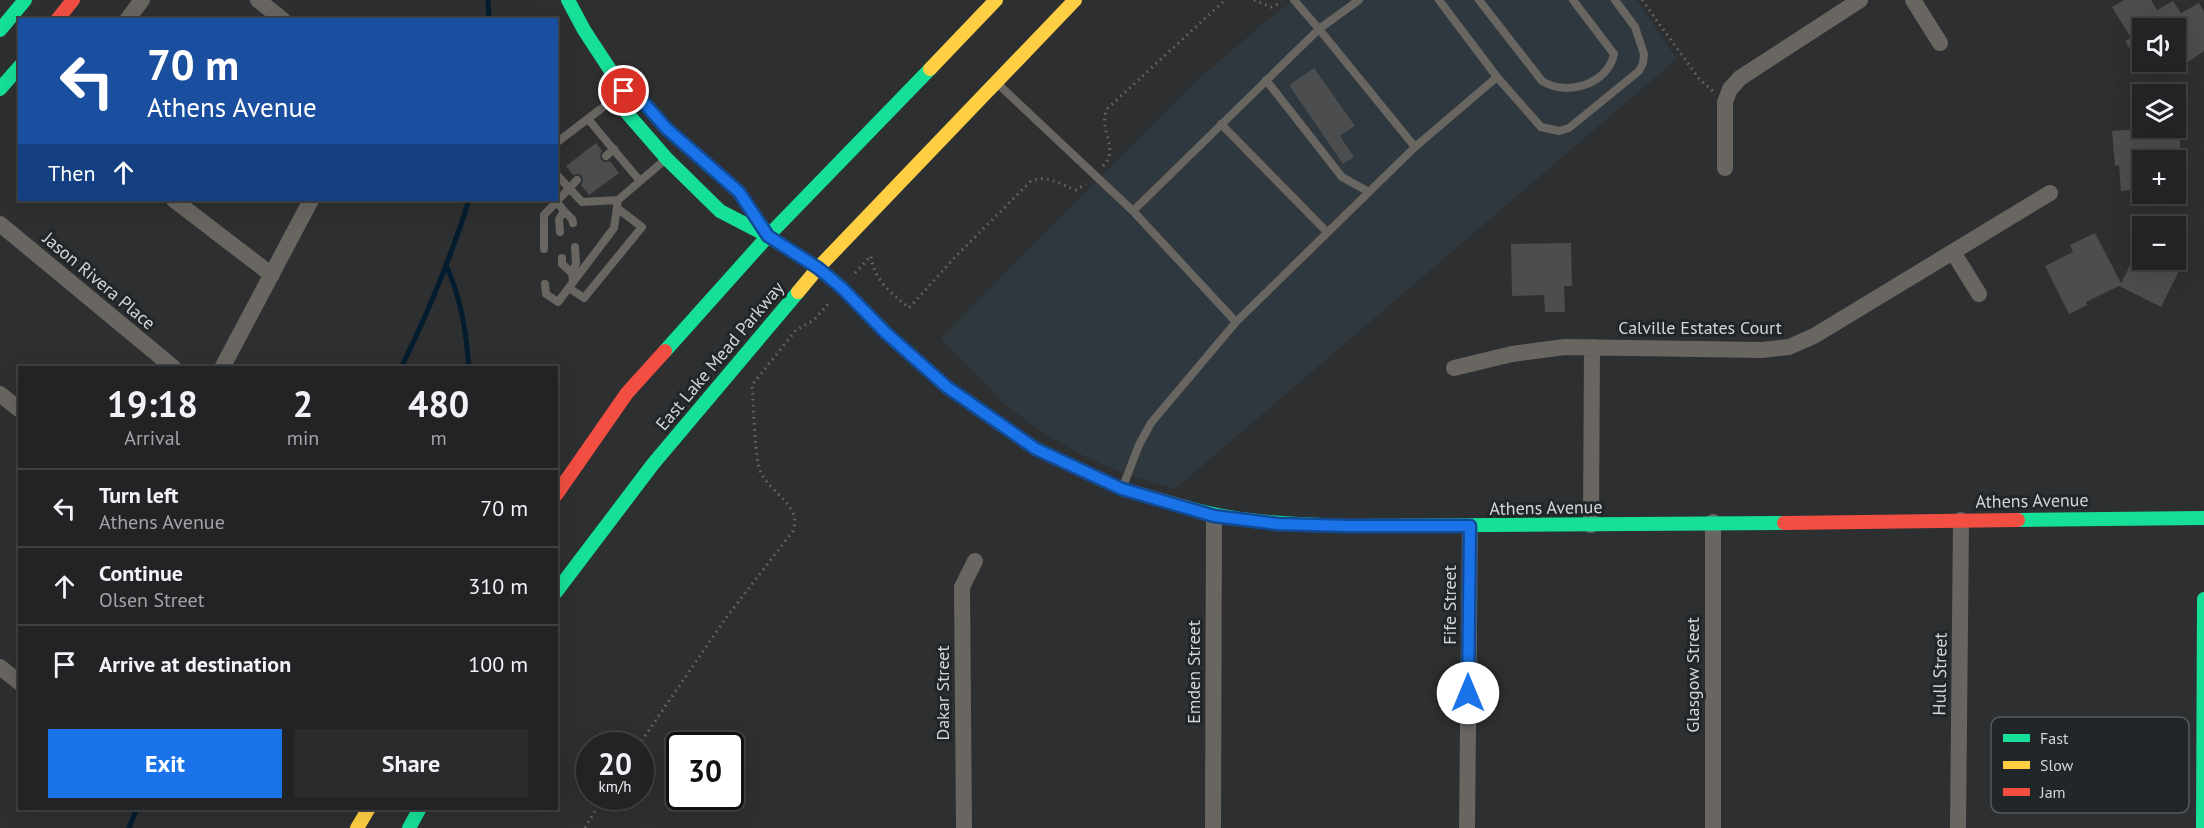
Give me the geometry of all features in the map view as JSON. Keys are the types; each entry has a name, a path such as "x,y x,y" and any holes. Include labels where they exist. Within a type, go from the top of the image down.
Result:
{"street":[{"path":"0,30 25,0"},
{"path":"59,18 73,0"},
{"path":"128,18 142,0"},
{"path":"258,0 280,18"},
{"path":"568,0 584,30 624,91 644,103 667,129 739,192 768,236"},
{"path":"558,492 627,393 768,236 996,0"},
{"name":"East Lake Mead Parkway","path":"558,589 653,464 818,268 1075,0"},
{"path":"1725,168 1725,102 1730,89 1740,78 1860,0"},
{"path":"1913,0 1940,43"},
{"path":"0,89 18,68"},
{"name":"Athens Avenue","path":"624,91 627,113 667,159 720,211 768,236 818,268 947,387 1036,449 1122,489 1214,516 1278,524 1348,526 2204,518"},
{"name":"Calville Estates Court","path":"1454,368 1538,349 1592,347 1772,350 1790,347 1814,336 2050,193"},
{"path":"175,201 272,275"},
{"path":"223,366 310,201"},
{"name":"Jason Rivera Place","path":"0,224 172,366"},
{"path":"1953,252 1979,294"},
{"path":"1591,525 1592,347"},
{"path":"0,394 18,408"},
{"name":"Emden Street","path":"1214,516 1214,828"},
{"name":"Hull Street","path":"1958,828 1961,520"},
{"name":"Glasgow Street","path":"1713,522 1713,828"},
{"name":"Fife Street","path":"1467,828 1470,526"},
{"name":"Dakar Street","path":"964,828 962,588 975,561"},
{"path":"2202,828 2204,599"},
{"path":"0,667 18,680"},
{"path":"357,828 368,810"},
{"path":"409,828 419,810"}],"lane":[{"path":"1294,0 1415,147"},
{"path":"1133,211 1319,29 1359,0"},
{"path":"1439,0 1497,77 1540,127 1559,131 1569,128 1639,71 1643,63 1644,54 1635,27 1615,0"},
{"path":"1479,0 1542,81 1550,86 1564,89 1579,87 1596,79 1606,72 1612,63 1614,54 1573,0"},
{"path":"1122,489 1151,423 1236,322 1415,147 1497,77"},
{"path":"1266,80 1342,177 1369,192"},
{"path":"995,82 1133,211 1236,322"},
{"path":"558,142 624,91"},
{"path":"588,119 640,182"},
{"path":"1221,124 1327,232"},
{"path":"606,156 614,149"},
{"path":"545,284 546,294 558,302 571,281 614,228 618,204 667,159"},
{"path":"558,176 582,202 618,204 642,227 584,298 571,281 562,264 562,258"},
{"path":"558,201 577,180"},
{"path":"544,249 544,215 557,202 573,223"},
{"path":"560,232 559,219 564,211"},
{"path":"571,281 576,264 574,247"}],"path":[{"path":"1254,0 1271,7 1277,6 1284,0"},
{"path":"1642,0 1700,80 1725,102"},
{"path":"585,828 596,810"}],"shaded area":[{"path":"1291,0 1637,0 1677,59 1175,489 1128,475 1084,456 1042,432 1003,403 941,338 1196,81"}],"building":[{"path":"2124,0 2151,0 2157,10 2173,1 2181,13 2199,3 2204,12 2204,51 2186,63 2186,18 2132,18 2132,53 2125,41 2131,38 2112,7"},
{"path":"1314,68 1355,126 1340,136 1354,157 1343,164 1289,85"},
{"path":"2132,129 2132,138 2180,138 2180,150 2132,150 2132,190 2121,191 2119,165 2115,166 2112,131"},
{"path":"596,143 602,151 601,160 610,161 619,173 589,195 581,185 582,176 573,175 566,166"},
{"path":"2095,233 2121,283 2132,262 2132,270 2180,270 2161,307 2119,286 2086,302 2087,305 2069,314 2045,266 2073,252 2070,245"},
{"path":"1571,243 1572,286 1564,286 1565,312 1545,312 1544,295 1512,296 1511,244"}],"waterway":[{"path":"488,0 489,18"},
{"path":"402,366 455,243 469,201"},
{"path":"446,265 456,290 462,315 469,366"},
{"path":"129,828 136,810"}],"traffic: fast":[{"path":"0,30 25,0"},
{"path":"568,0 584,30 624,91 644,103 667,129 739,192 767,234"},
{"path":"0,89 18,68"},
{"path":"665,351 768,236 930,69"},
{"path":"624,91 627,113 667,159 720,211 768,236 818,268 947,387 1013,433"},
{"path":"558,589 653,464 798,292"},
{"path":"1185,507 1245,520 1348,526 1784,523"},
{"path":"2018,520 2204,518"},
{"path":"2203,828 2204,599"},
{"path":"409,828 419,810"}],"traffic: slow":[{"path":"930,69 996,0"},
{"path":"798,292 818,268 1075,0"},
{"path":"1013,433 1036,449 1122,489 1185,507"},
{"path":"357,828 368,810"}],"traffic: jam":[{"path":"59,18 73,0"},
{"path":"558,492 627,393 665,351"},
{"path":"1784,523 2018,520"}],"route":[{"path":"624,91 644,103 667,129 739,192 768,236 818,268 842,288 886,333 947,387 1036,449 1122,489 1214,516 1278,524 1470,526 1468,693"}]}
